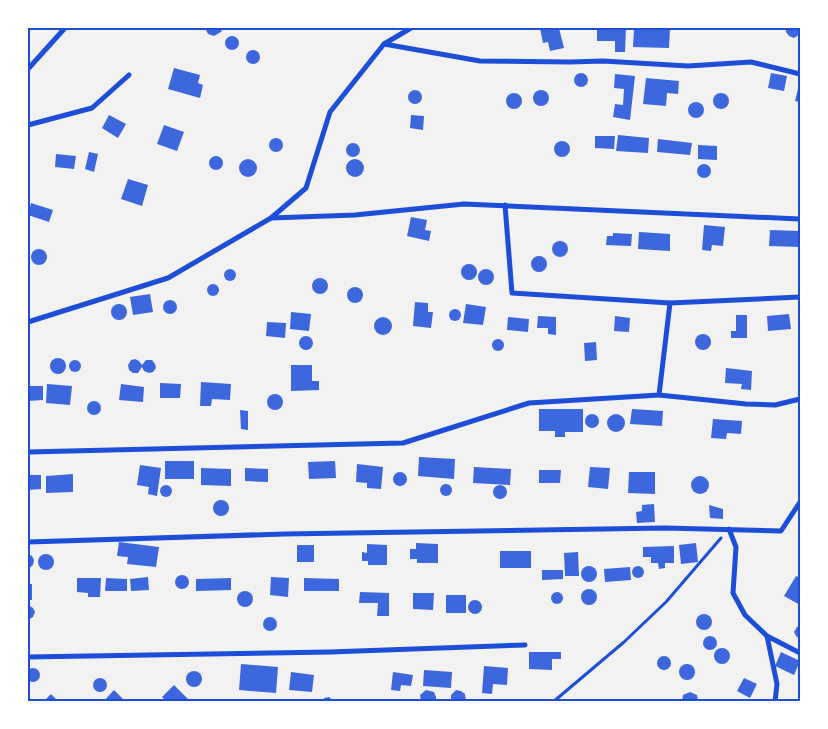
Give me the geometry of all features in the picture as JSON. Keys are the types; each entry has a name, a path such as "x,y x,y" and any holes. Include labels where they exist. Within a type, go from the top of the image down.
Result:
{"street":[{"path":"28,69 65,28"},
{"path":"28,322 168,278 271,218 306,188 330,112 384,44 411,28"},
{"path":"384,44 480,61 603,61 688,66 751,62 800,74"},
{"path":"28,125 92,108 129,75"},
{"path":"271,218 355,215 464,204 800,220"},
{"path":"505,205 512,294 670,303 800,297"},
{"path":"659,395 670,303"},
{"path":"28,452 403,443 529,403 659,395 736,404 775,405 800,399"},
{"path":"28,542 284,534 729,529 781,531 800,502"},
{"path":"729,529 736,547 733,593 745,615 767,636 800,654"},
{"path":"767,636 777,684 775,702"},
{"path":"28,657 330,652 525,645"},
{"path":"788,702 794,702"}],"path":[{"path":"553,702 624,642 666,602 729,529"}],"building":[{"path":"205,28 223,28 221,32 214,36 208,34"},
{"path":"540,28 559,28 564,48 550,51 548,42 543,43"},
{"path":"597,28 626,28 625,52 615,52 615,41 597,41"},
{"path":"634,28 670,28 669,48 633,47"},
{"path":"786,28 800,28 800,34 794,38 789,36"},
{"path":"229,36 235,36 239,43 235,50 229,50 225,46 225,40"},
{"path":"250,50 256,50 260,57 256,64 250,64 246,60 246,54"},
{"path":"174,68 200,75 198,83 203,85 200,98 168,89"},
{"path":"581,73 586,75 588,80 586,85 581,87 576,85 574,80 576,75"},
{"path":"771,73 787,76 784,91 768,88"},
{"path":"615,74 635,76 630,120 613,117 615,104 623,105 624,89 614,88"},
{"path":"646,78 679,81 678,94 667,93 666,106 643,104"},
{"path":"800,81 800,102 795,101"},
{"path":"412,90 418,90 422,97 418,104 412,104 408,100 408,94"},
{"path":"541,90 547,92 549,98 547,104 541,106 535,104 533,98 535,92"},
{"path":"514,93 520,95 522,101 520,107 514,109 508,107 506,101 508,95"},
{"path":"718,93 724,93 729,98 727,107 718,109 713,104 713,98"},
{"path":"693,102 699,102 704,107 702,116 693,118 688,113 688,107"},
{"path":"109,115 126,124 118,138 102,128"},
{"path":"411,115 424,116 423,130 410,128"},
{"path":"164,125 184,132 177,151 157,144"},
{"path":"618,135 649,138 648,153 616,151"},
{"path":"595,136 615,136 614,149 595,148"},
{"path":"276,138 281,140 283,145 281,150 276,152 271,150 269,145 271,140"},
{"path":"658,139 692,143 690,155 657,152"},
{"path":"562,141 568,143 570,149 568,155 562,157 556,155 554,149 556,143"},
{"path":"350,143 356,143 360,150 356,157 350,157 346,153 346,147"},
{"path":"698,145 717,146 717,160 698,159"},
{"path":"89,152 98,154 94,172 85,169"},
{"path":"56,154 76,156 74,169 55,167"},
{"path":"213,156 219,156 223,163 219,170 213,170 209,166 209,160"},
{"path":"248,159 254,162 257,168 254,174 248,177 242,174 239,168 242,162"},
{"path":"355,159 361,162 364,168 361,174 355,177 349,174 346,168 349,162"},
{"path":"704,164 709,166 711,171 709,176 704,178 699,176 697,171 699,166"},
{"path":"128,179 148,185 142,206 121,199"},
{"path":"31,203 53,210 49,222 28,215"},
{"path":"411,217 427,220 425,230 431,231 429,241 407,236"},
{"path":"704,225 725,227 723,246 712,245 711,251 702,250"},
{"path":"770,230 800,231 800,247 769,246"},
{"path":"639,232 670,234 670,251 638,249"},
{"path":"613,233 632,234 631,246 606,245 607,236 613,236"},
{"path":"560,241 568,249 560,257 552,249"},
{"path":"39,249 45,251 47,257 45,263 39,265 33,263 31,257 33,251"},
{"path":"539,256 547,264 539,272 531,264"},
{"path":"469,264 475,266 477,272 475,278 469,280 463,278 461,272 463,266"},
{"path":"228,269 232,269 236,275 232,281 228,281 224,277 224,273"},
{"path":"486,269 492,271 494,277 492,283 486,285 480,283 478,277 480,271"},
{"path":"317,278 323,278 328,283 326,292 317,294 312,289 312,283"},
{"path":"211,284 215,284 219,290 215,296 211,296 207,292 207,288"},
{"path":"355,287 361,289 363,295 361,301 355,303 349,301 347,295 349,289"},
{"path":"150,294 153,312 133,315 130,297"},
{"path":"167,300 173,300 177,307 173,314 167,314 163,310 163,304"},
{"path":"415,302 428,303 428,312 433,312 431,328 413,326"},
{"path":"119,304 125,306 127,312 125,318 119,320 113,318 111,312 113,306"},
{"path":"466,304 486,307 483,325 463,323"},
{"path":"453,309 457,309 461,315 457,321 453,321 449,317 449,313"},
{"path":"291,312 311,314 309,331 290,329"},
{"path":"789,314 791,329 768,331 767,316"},
{"path":"736,315 747,315 747,338 731,338 731,331 736,331"},
{"path":"538,316 556,317 556,335 548,334 548,328 537,328"},
{"path":"615,316 630,318 629,332 614,331"},
{"path":"383,317 389,320 392,326 389,332 383,335 377,332 374,326 377,320"},
{"path":"508,317 529,319 528,332 507,330"},
{"path":"267,322 286,323 285,338 266,336"},
{"path":"700,334 706,334 711,339 709,348 700,350 695,345 695,339"},
{"path":"303,336 309,336 313,343 309,350 303,350 299,346 299,340"},
{"path":"496,339 500,339 504,345 500,351 496,351 492,347 492,343"},
{"path":"596,342 597,360 585,361 584,343"},
{"path":"58,358 64,360 66,366 64,372 58,374 52,372 50,366 52,360"},
{"path":"135,359 142,365 146,360 152,360 156,368 153,372 149,373 144,371 142,367 138,373 133,373 129,370 128,365 131,360"},
{"path":"73,360 77,360 81,366 77,372 73,372 69,368 69,364"},
{"path":"291,365 312,365 312,381 319,381 319,390 291,391"},
{"path":"726,368 752,371 751,390 741,389 742,384 725,383"},
{"path":"201,382 231,384 230,400 212,399 211,406 200,406"},
{"path":"160,383 181,384 180,398 160,398"},
{"path":"47,384 72,386 70,405 46,403"},
{"path":"121,384 144,387 143,402 119,400"},
{"path":"28,386 43,386 43,400 28,401"},
{"path":"275,394 281,396 283,402 281,408 275,410 269,408 267,402 269,396"},
{"path":"91,401 97,401 101,408 97,415 91,415 87,411 87,405"},
{"path":"539,409 583,409 583,432 565,432 565,437 555,437 555,431 539,431"},
{"path":"632,409 663,411 662,426 630,424"},
{"path":"240,410 248,411 248,430 241,429"},
{"path":"589,414 595,414 599,421 595,428 589,428 585,424 585,418"},
{"path":"616,414 622,417 625,423 622,429 616,432 610,429 607,423 610,417"},
{"path":"713,419 742,421 741,434 727,433 726,439 711,438"},
{"path":"419,457 455,459 454,479 418,476"},
{"path":"165,461 194,461 194,479 165,479"},
{"path":"335,461 336,478 309,479 308,462"},
{"path":"357,464 383,467 381,489 367,488 367,483 356,482"},
{"path":"140,465 161,468 157,496 148,494 149,487 137,485"},
{"path":"474,467 511,469 510,485 473,483"},
{"path":"590,467 610,468 608,489 588,487"},
{"path":"201,468 231,469 231,486 201,485"},
{"path":"245,468 268,469 268,482 245,481"},
{"path":"539,470 561,470 560,483 539,483"},
{"path":"397,472 403,472 407,479 403,486 397,486 393,482 393,476"},
{"path":"629,472 655,472 655,494 628,493"},
{"path":"73,474 73,492 46,493 46,476"},
{"path":"28,475 41,475 41,489 28,490"},
{"path":"700,476 706,479 709,485 706,491 700,494 694,491 691,485 694,479"},
{"path":"444,484 448,484 452,490 448,496 444,496 440,492 440,488"},
{"path":"164,485 168,485 172,491 168,497 164,497 160,493 160,489"},
{"path":"497,485 503,485 507,492 503,499 497,499 493,495 493,489"},
{"path":"221,500 227,502 229,508 227,514 221,516 215,514 213,508 215,502"},
{"path":"654,504 655,522 637,523 636,512 642,511 642,505"},
{"path":"709,505 723,509 723,519 710,518"},
{"path":"119,542 159,547 156,567 127,564 128,557 117,556"},
{"path":"416,543 438,544 438,563 417,563 417,559 410,559 410,549 416,549"},
{"path":"696,543 698,562 681,564 679,545"},
{"path":"367,544 387,545 387,565 368,565 368,561 362,561 362,552 367,553"},
{"path":"297,545 314,545 314,562 297,562"},
{"path":"674,546 674,563 665,563 665,568 659,569 658,563 651,563 651,557 643,557 643,547"},
{"path":"500,551 531,551 531,568 500,568"},
{"path":"578,552 579,576 565,576 564,553"},
{"path":"28,554 34,560 33,565 28,569"},
{"path":"46,554 54,562 46,570 38,562"},
{"path":"589,566 595,568 597,574 595,580 589,582 583,580 581,574 583,568"},
{"path":"636,566 640,566 644,572 640,578 636,578 632,574 632,570"},
{"path":"630,567 631,580 605,582 604,569"},
{"path":"542,570 563,570 563,579 542,580"},
{"path":"179,575 185,575 189,582 185,589 179,589 175,585 175,579"},
{"path":"796,576 800,578 800,605 784,596"},
{"path":"148,577 149,590 131,591 130,579"},
{"path":"271,577 289,578 288,597 270,595"},
{"path":"77,578 101,578 100,597 88,597 88,593 77,592"},
{"path":"106,578 127,579 127,591 105,591"},
{"path":"231,578 231,590 196,591 196,579"},
{"path":"304,578 339,579 339,591 304,591"},
{"path":"28,584 32,584 32,600 28,600"},
{"path":"586,589 592,589 597,594 595,603 586,605 581,600 581,594"},
{"path":"245,591 251,593 253,599 251,605 245,607 239,605 237,599 239,593"},
{"path":"360,592 389,593 389,616 377,616 378,603 359,603"},
{"path":"555,592 559,592 563,598 559,604 555,604 551,600 551,596"},
{"path":"413,593 434,593 433,610 413,609"},
{"path":"446,595 466,595 466,613 446,613"},
{"path":"475,600 480,602 482,607 480,612 475,614 470,612 468,607 470,602"},
{"path":"28,605 35,612 33,617 28,620"},
{"path":"704,614 710,616 712,622 710,628 704,630 698,628 696,622 698,616"},
{"path":"267,617 273,617 277,624 273,631 267,631 263,627 263,621"},
{"path":"800,625 800,639 794,632"},
{"path":"707,636 713,636 717,643 713,650 707,650 703,646 703,640"},
{"path":"722,648 728,650 730,656 728,662 722,664 716,662 714,656 716,650"},
{"path":"529,652 561,652 561,659 552,659 552,670 529,669"},
{"path":"781,652 800,661 794,675 775,666"},
{"path":"661,656 667,656 671,663 667,670 661,670 657,666 657,660"},
{"path":"241,664 278,667 276,693 239,690"},
{"path":"687,664 693,666 695,672 693,678 687,680 681,678 679,672 681,666"},
{"path":"484,666 508,668 507,685 493,684 492,694 482,693"},
{"path":"33,668 38,670 40,675 38,680 33,682 28,680 26,675 28,670"},
{"path":"424,670 452,672 451,688 423,686"},
{"path":"191,671 197,671 202,676 200,685 191,687 186,682 186,676"},
{"path":"291,672 314,675 312,692 289,690"},
{"path":"393,672 413,675 411,686 401,685 400,691 391,690"},
{"path":"100,678 105,680 107,685 105,690 100,692 95,690 93,685 95,680"},
{"path":"744,678 757,684 750,698 737,691"},
{"path":"174,685 191,702 167,702 162,697"},
{"path":"114,690 126,702 103,702"},
{"path":"426,690 434,692 436,702 421,702 420,695"},
{"path":"456,690 465,694 466,702 451,702 451,695"},
{"path":"690,692 697,695 698,702 682,702 683,695"},
{"path":"51,694 59,702 43,702"},
{"path":"329,697 335,702 322,702 324,698"}]}
